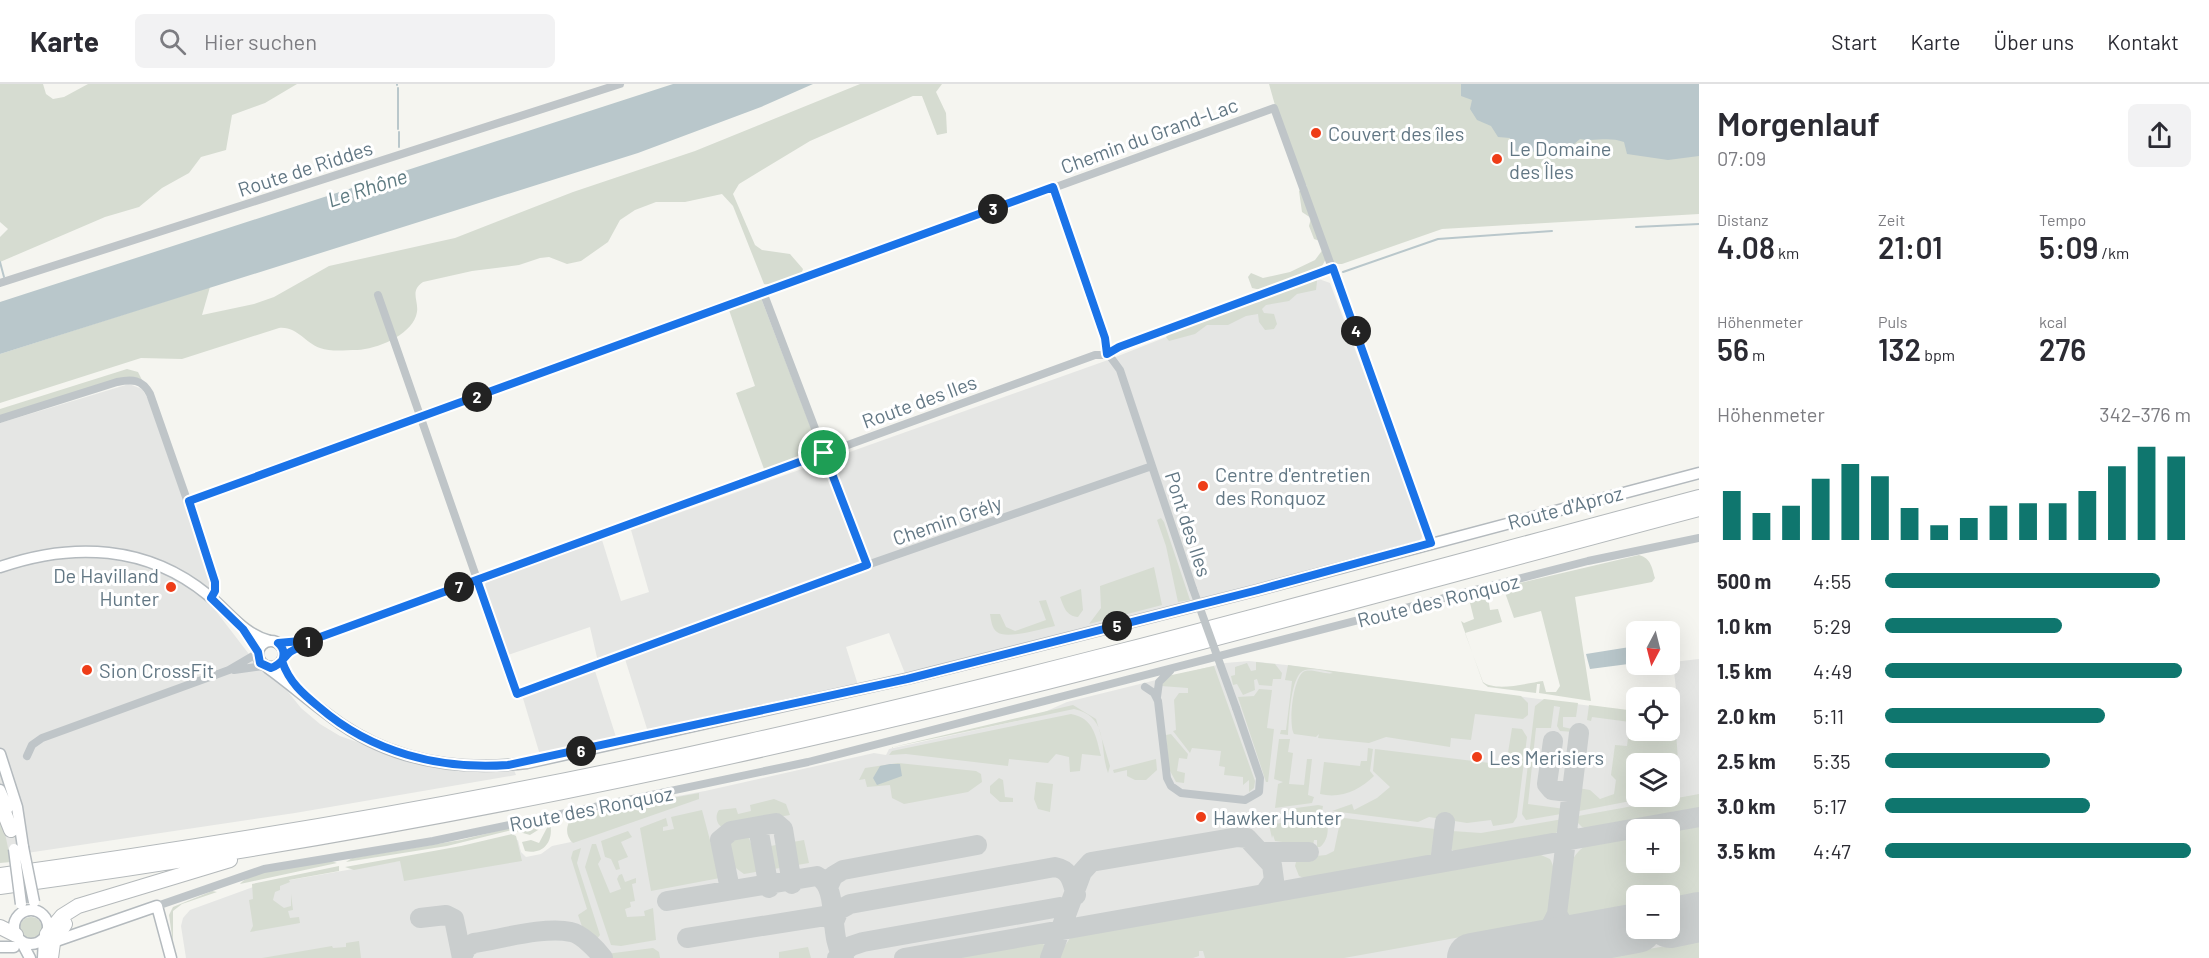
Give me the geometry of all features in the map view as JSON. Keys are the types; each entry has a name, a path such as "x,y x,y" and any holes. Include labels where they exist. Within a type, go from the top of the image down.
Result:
{"highway":[{"path":"0,873 63,867 394,813 760,739 1146,645 1699,497"},
{"path":"0,887 310,839 579,789 869,725 1219,638 1699,509"},
{"path":"0,802 11,830"},
{"path":"50,938 62,916 73,908 310,839"},
{"path":"51,958 53,943 66,923 113,895"},
{"path":"0,927 17,941"}],"street":[{"name":"Route de Riddes","path":"0,283 620,84"},
{"name":"Chemin du Grand-Lac","path":"189,501 1274,108 1333,268"},
{"name":"Pont des Iles","path":"1053,187 1105,338 1108,354 1120,370 1193,589 1236,708 1260,781 1259,792 1245,800 1181,793 1171,786 1167,778 1157,697"},
{"name":"Route des Iles","path":"283,659 312,640 1095,355 1108,354 1119,347 1333,268"},
{"path":"1333,268 1431,543"},
{"path":"763,292 867,565"},
{"path":"378,295 423,417 477,580"},
{"path":"0,418 117,382 139,382 150,394 189,501 215,582 215,591 211,598"},
{"name":"Chemin Grély","path":"477,580 517,694 867,565 1152,466"},
{"name":"Route d'Aproz","path":"266,667 341,724 379,745 427,761 475,767 534,762 909,676 1246,593 1699,473"},
{"name":"Route des Ronquoz","path":"50,938 157,906 264,869 433,841 560,812 734,780 1126,682 1577,564 1699,538"},
{"path":"0,567 40,557 91,551 139,557 181,576 211,598 243,629 258,653 259,660 266,667"},
{"path":"0,573 40,557"},
{"path":"230,670 275,667 283,659 283,649 274,642 243,629"},
{"name":"Route des Iles","path":"274,642 312,640"},
{"path":"27,756 32,745 42,738 230,670 258,653 262,645 274,642"},
{"name":"Route d'Aproz","path":"283,659 286,673 300,691"},
{"name":"Route des Ronquoz","path":"1126,682 1145,687 1159,682 1168,672 1178,667"},
{"path":"1157,697 1145,687 1161,671"},
{"path":"1157,697 1159,682"},
{"path":"0,754 17,807 21,904 14,924 17,941 30,958"},
{"path":"0,789 7,805 11,830 19,848 34,902 47,922 50,938 43,958"},
{"path":"157,906 171,958"},
{"path":"18,916 29,910 40,913"},
{"path":"0,947 17,941 35,944 50,938"}],"shaded area":[{"path":"0,84 43,84 46,94 53,99 64,97 88,84 297,84 265,103 232,115 226,150 201,157 189,173 162,188 139,207 105,217 0,262 0,237 8,229 0,222"},
{"path":"860,84 942,84 936,92 946,113 947,133 937,135 922,96 913,96 810,141 739,184 733,194 755,245 762,250 790,254 803,269 801,275 771,285 764,284 733,206 722,194 685,202 656,202 635,210 620,220 608,242 581,261 567,264 549,257 540,258 519,265 472,271 423,282 416,290 416,316 407,330 374,347 357,350 324,349 315,346 296,332 279,328 182,359 141,358 0,403 0,354 210,287 202,315 254,304 274,297 329,266 455,238 573,192 695,151"},
{"name":"Le Domaine des Îles","path":"1269,84 1699,84 1699,214 1442,229 1342,264 1335,264 1326,259 1318,273 1316,290 1297,294 1289,301 1266,305 1262,309 1264,313 1274,314 1277,324 1274,329 1265,330 1259,322 1258,314 1246,316 1228,325 1207,325 1195,334 1169,341 1166,337 1169,334 1189,322 1208,320 1243,304 1260,302 1272,287 1261,290 1252,288 1248,277 1251,273 1263,278 1290,272 1315,260 1324,248 1323,242 1314,239 1309,226 1311,218 1302,212 1299,191 1307,186 1304,184 1282,130"},
{"path":"1316,278 1330,283 1424,533 1419,543 906,676 889,633 846,647 858,685 648,732 625,659 595,671 616,737 540,755 522,695 592,671 598,662 590,627 508,655 484,590 486,582 602,540 621,601 649,592 631,530 1108,360"},
{"path":"761,298 818,446 815,452 764,469 736,393 755,386 728,307"},
{"path":"127,369 138,372 142,380 122,378 0,416 0,409"},
{"path":"129,384 142,389 148,399 211,579 209,602 255,662 281,683 301,708 320,724 340,736 420,764 453,769 514,770 516,775 295,813 0,857 0,423"},
{"path":"1161,518 1190,600 1178,602 1166,546 1157,520"},
{"path":"1639,555 1646,558 1650,564 1655,578 1652,582 1575,597 1591,701 1539,693 1540,684 1537,684 1536,693 1488,687 1483,683 1473,654 1483,682 1489,685 1503,687 1543,681 1546,692 1556,692 1560,686 1541,611 1514,618 1503,587"},
{"path":"1154,567 1162,605 1089,624 1101,608 1100,586"},
{"path":"1081,589 1083,610 1078,617 1066,610 1060,597"},
{"path":"1487,591 1490,610 1498,609 1502,622 1465,633 1461,621 1464,623 1474,619 1468,595"},
{"path":"1046,600 1055,626 1008,635 994,629 990,614 1000,614 1006,627 1015,631 1046,620 1039,601"},
{"path":"1699,659 1699,958 186,958 181,926 183,918 190,910 256,886 518,840 521,852 526,857 541,854 552,846 571,842 569,831 581,814 705,791 874,753 886,755 889,749 1031,718 1067,702 1225,663 1249,661 1286,665 1626,711 1626,741 1680,741 1680,687 1676,687 1674,675 1680,675 1680,661"},
{"path":"1256,662 1275,664 1282,673 1281,679 1273,679 1272,686 1259,685 1257,679 1254,680 1255,690 1243,695 1237,684 1233,685 1231,676 1235,675 1235,667 1247,663 1251,671 1256,670"},
{"path":"1288,665 1521,696 1528,703 1528,715 1523,719 1475,714 1471,740 1451,738 1450,747 1386,737 1369,743 1318,738 1319,734 1316,737 1294,734 1292,729 1293,701 1297,681 1301,674 1305,671 1333,673 1308,669 1300,673 1293,689 1288,735 1280,734 1281,730 1286,730 1292,681 1285,680"},
{"path":"1214,666 1255,781 1254,788 1249,792 1249,780 1243,785 1243,777 1224,775 1225,767 1219,766 1221,751 1192,748 1190,753 1173,731 1176,730 1174,700 1179,693 1188,693 1188,688 1161,686 1167,676"},
{"path":"1259,689 1272,690 1267,728 1274,729 1268,782 1266,782 1238,697 1254,696"},
{"path":"1544,699 1578,703 1576,717 1563,717 1563,727 1572,729 1574,732 1560,731 1557,726 1560,707 1554,706 1551,728 1536,728 1528,804 1565,809 1561,814 1526,820 1522,814 1535,706"},
{"path":"1073,705 1096,719 1099,729 1093,719 1074,709 889,748"},
{"path":"1589,705 1626,710 1626,721 1592,717 1591,721 1587,720"},
{"path":"1071,714 1085,720 1093,729 1101,756 1082,754 1080,771 1070,772 1069,757 1056,754 1048,763 1009,759 1008,766 906,754 889,755 892,751"},
{"path":"1512,728 1522,729 1527,737 1517,817 1513,823 1493,826 1491,820 1467,823 1429,817 1418,822 1332,811 1352,804 1354,810 1377,798 1390,787 1373,771 1375,749 1506,765"},
{"path":"1171,734 1188,754 1187,759 1179,758 1177,771 1185,773 1184,783 1176,782 1169,769 1166,735"},
{"path":"1101,737 1110,766 1108,773 1105,764"},
{"path":"1279,739 1290,739 1288,752 1293,753 1289,784 1304,785 1307,759 1312,759 1308,795 1314,797 1312,803 1275,808 1278,784 1283,782 1274,779"},
{"path":"1628,741 1677,741 1678,753 1626,753 1626,802 1579,811 1576,808 1578,788 1590,790 1600,799 1614,794 1616,780 1611,775 1615,745 1627,746"},
{"path":"1368,748 1373,749 1370,771 1374,776 1350,792 1335,795 1320,794 1324,762 1360,766 1361,761 1367,761"},
{"path":"1156,759 1157,770 1146,780 1135,780 1127,776 1127,770 1114,773 1113,770"},
{"path":"898,763 976,771 981,774 982,782 968,792 904,804 892,798 890,785 867,787 865,779 859,780 865,768"},
{"path":"999,778 1003,780 1005,797 1013,798 1013,802 1000,802 990,793 990,786"},
{"path":"1036,782 1053,784 1050,812 1038,809 1034,799"},
{"path":"699,793 699,799 573,843 567,833 574,816"},
{"path":"1699,794 1699,811 1653,819 1626,819 1626,824 1589,830 1575,820 1578,816 1628,807 1680,807 1680,797"},
{"path":"774,799 786,804 790,815 722,827 717,822 719,810 736,808 738,814 751,811 750,805"},
{"path":"1323,806 1322,811 1270,818 1289,809"},
{"path":"0,810 11,862 0,863"},
{"path":"702,810 720,878 651,891 640,828 666,818 668,826 663,827 663,831 674,829 671,817"},
{"path":"1325,818 1328,830 1325,841 1320,847 1317,847 1317,840 1314,840 1313,846 1275,841 1273,835 1272,838 1269,825"},
{"path":"1344,818 1435,829 1430,859 1309,880 1299,876 1295,866 1297,858 1326,855 1334,851 1340,822"},
{"path":"545,819 538,830 530,835 512,830 447,846 346,862 352,858 461,840"},
{"path":"1563,819 1563,824 1553,837 1457,854 1450,848 1452,831 1481,833"},
{"path":"550,822 551,835 546,845 538,851 525,851 522,842 531,840 539,843"},
{"path":"1699,823 1699,895 1680,898 1680,885 1626,885 1626,908 1574,917 1564,913 1564,896 1570,866 1582,848 1600,840 1626,836 1626,873 1680,873 1680,826"},
{"path":"628,831 632,837 621,842 628,857 618,861 620,869 616,870 611,859 605,857 601,841"},
{"path":"512,834 516,836 522,861 404,881 400,861 354,870 345,867 461,846"},
{"path":"744,835 749,838 753,849 804,840 809,863 744,874 733,866 728,846 732,838"},
{"path":"592,844 596,844 601,859 598,864 610,893 621,889 617,879 619,875 622,874 625,882 636,878 636,883 632,884 635,901 630,902 631,907 625,909 627,917 645,916 644,911 653,908 656,940 621,946 611,945 585,867"},
{"path":"581,848 577,863 600,935 596,940 585,935 578,915 587,909 571,858 573,851"},
{"path":"1534,852 1550,859 1555,873 1554,901 1544,922 1344,958 1205,958 1203,951 1199,951 1199,956 1193,958 1057,958 1070,938 1080,933"},
{"path":"331,861 337,863 240,884 246,879 268,871"},
{"path":"339,866 339,871 289,880 290,882 280,886 280,890 275,892 273,900 284,908 291,906 291,894 293,910 288,911 290,918 299,917 300,923 250,932 253,926 249,900 253,899 252,884"},
{"path":"212,891 217,892 182,904 173,911 173,943 169,915 173,907"},
{"path":"31,917 39,920 42,928 39,936 31,939 23,936 20,928 23,920"},
{"path":"1037,940 1046,946 1045,958 945,958 948,955"},
{"path":"1699,940 1699,958 1599,958"},
{"path":"359,941 361,958 262,958 332,946 333,948 346,947 346,943"},
{"path":"808,947 811,958 779,958 779,952"},
{"path":"653,948 659,952 660,958 607,958 606,954"}],"water":[{"name":"Le Rhône","path":"673,84 813,84 761,107 638,153 0,354 0,302"},
{"path":"1461,84 1699,84 1699,156 1668,160 1627,154 1624,142 1607,139 1580,139 1573,145 1561,147 1557,158 1547,150 1536,153 1525,148 1518,152 1513,149 1510,138 1498,137 1491,126 1477,120 1470,109 1472,100 1461,96"},
{"path":"1626,648 1626,664 1590,669 1586,654"},
{"path":"900,764 902,776 877,785 873,778 880,766"}],"waterway":[{"path":"398,88 398,129"},
{"path":"399,132 399,147"},
{"path":"1636,227 1699,224"},
{"path":"1343,272 1438,239 1552,231"},
{"path":"0,262 4,277"}],"taxiway":[{"path":"1526,948 1546,936 1557,914 1579,733"},
{"path":"1553,741 1547,784 1552,790 1569,792 1570,799"},
{"path":"904,958 1699,817"},
{"path":"1440,863 1445,822"},
{"path":"736,889 729,884 720,840 731,831 776,823 783,829 792,884"},
{"path":"753,827 759,833 769,888"},
{"path":"1050,958 1082,872 1091,862 1238,837 1247,838 1272,865 1274,880 1264,894"},
{"path":"828,887 833,876 843,870 977,845"},
{"path":"1261,852 1309,852"},
{"path":"834,922 839,910 850,904 1055,867 1068,874 1076,895"},
{"path":"667,901 817,876 829,891 836,938 844,958"},
{"path":"837,958 851,946 863,942 1060,907"},
{"path":"1557,914 1568,932 1585,938"},
{"path":"420,918 446,915 454,919 462,958"},
{"path":"687,938 825,916 834,922"},
{"path":"462,957 467,947 474,943 536,932 560,931 580,936 603,958"},
{"path":"1543,958 1556,946 1571,940"},
{"path":"1483,956 1510,958"}],"runway":[{"path":"1680,921 1699,917"},
{"path":"1472,958 1626,930"}],"tunnel":[{"path":"15,947 50,943"}],"place":[{"name":"Couvert des îles","path":"1316,133"},
{"name":"Le Domaine des Îles","path":"1497,159"},
{"name":"Centre d'entretien des Ronquoz","path":"1203,486"},
{"name":"De Havilland Hunter","path":"171,587"},
{"name":"Sion CrossFit","path":"87,670"},
{"name":"Les Merisiers","path":"1477,757"},
{"name":"Hawker Hunter","path":"1201,817"}],"route":[{"path":"824,453 312,640 292,651 284,657 282,661 280,664 271,668 260,663 258,652 243,629 211,598 215,591 215,582 189,501 1053,187 1109,355 1119,347 1333,268 1431,543 1258,590 907,679 534,762 508,765 475,767 446,764 427,761 379,745 350,730 323,711 300,691 286,673 282,661 283,649 278,643 312,640 477,580 517,694 867,565 824,453"}]}
